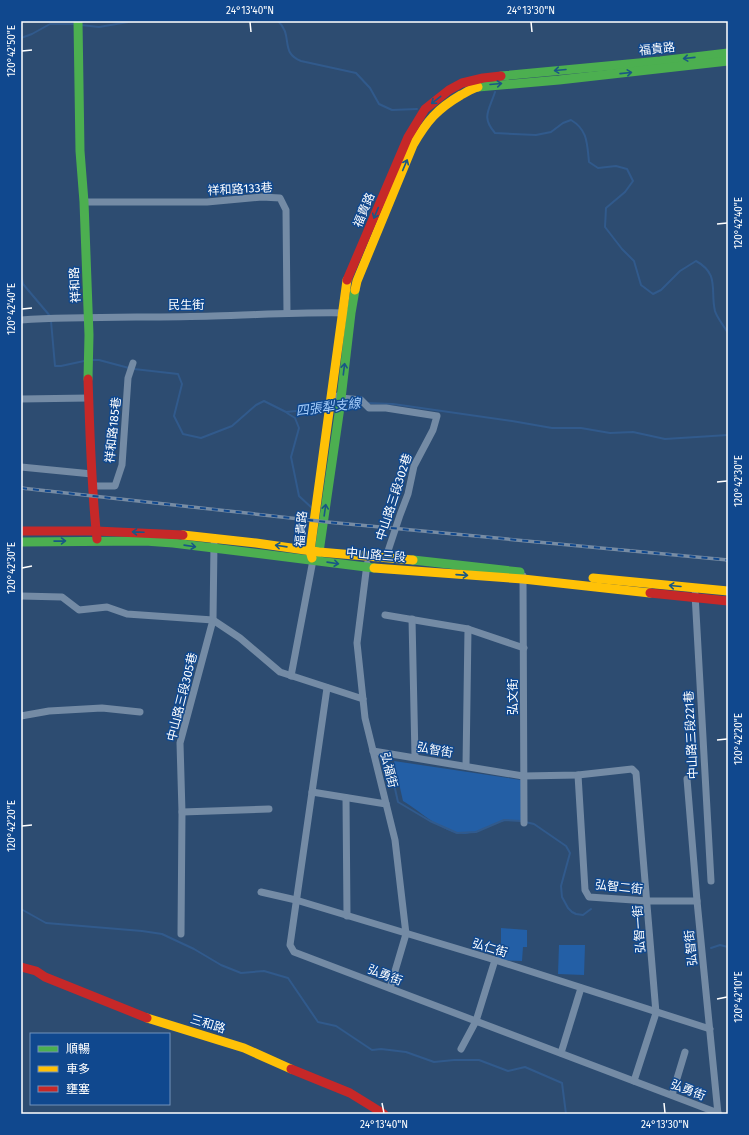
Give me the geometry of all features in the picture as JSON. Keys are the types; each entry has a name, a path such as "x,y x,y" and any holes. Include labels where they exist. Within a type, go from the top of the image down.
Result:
{"street":[{"name":"祥和路","path":"78,24 80,151 84,202 89,398 94,510 97,541"},
{"name":"福貴路","path":"314,555 340,410 347,313 347,281 408,138 425,109 450,90 462,84 483,78 667,60 728,52"},
{"name":"福貴路","path":"314,555 315,510 331,392 347,313 357,280 413,145 424,126 435,113 454,99 473,88 492,84 559,80 728,61"},
{"name":"祥和路133巷","path":"84,202 207,202 262,197 280,198 286,210 287,313"},
{"name":"民生街","path":"21,320 88,317 347,313"},
{"name":"祥和路185巷","path":"93,486 115,486 119,475 122,465 128,378 132,366"},
{"name":"中山路三段302巷","path":"331,392 341,398 361,400 369,408 386,408 437,416 433,430 414,466 408,494 386,557"},
{"path":"21,399 89,398"},
{"path":"21,468 92,474"},
{"name":"中山路三段","path":"21,532 96,531 171,534 256,543 367,567 523,576 728,591"},
{"name":"中山路三段305巷","path":"181,934 182,812 180,743 214,620 215,538"},
{"name":"中山路三段","path":"21,542 145,541 214,549 314,555 367,555 728,601"},
{"path":"291,676 314,555"},
{"name":"弘福街","path":"367,555 367,567 357,642 365,718 395,840 406,934 390,988"},
{"name":"弘文街","path":"523,576 524,823"},
{"name":"中山路三段221巷","path":"695,588 711,881"},
{"path":"21,596 62,597 79,610 107,607 127,614 214,620 240,638 280,672 363,699"},
{"path":"385,615 468,629 524,648"},
{"path":"412,619 415,757"},
{"path":"466,766 468,629"},
{"name":"弘勇街","path":"327,688 290,945 294,952 672,1095 718,1114"},
{"path":"21,716 49,711 102,708 140,712"},
{"name":"弘智街","path":"373,751 524,776 578,775 632,770 636,773"},
{"name":"弘智一街","path":"634,1081 656,1013 648,902 636,773"},
{"name":"弘智二街","path":"578,775 585,890 589,897 648,902 697,901"},
{"name":"弘智街","path":"688,779 697,901 718,1114"},
{"path":"312,792 386,804"},
{"path":"346,798 347,916"},
{"path":"182,812 269,809"},
{"name":"弘仁街","path":"261,892 296,900 495,960 656,1013 710,1029"},
{"path":"461,1049 476,1021 495,960"},
{"name":"三和路","path":"21,967 36,971 50,979 142,1016 244,1048 295,1071 350,1093 384,1114"},
{"path":"561,1054 581,988"},
{"path":"672,1095 685,1052"}],"shaded area":[{"path":"394,761 521,780 521,821 501,822 470,833 461,834 452,832 435,823 403,801"},
{"path":"501,928 527,930 527,947 523,947 522,961 497,960 498,945 501,945"},
{"path":"559,945 585,945 584,975 558,974"}],"waterway":[{"path":"81,25 99,27 134,21"},
{"path":"278,21 283,27 288,48 294,57 301,61 356,73 370,88 379,104 392,110 417,109"},
{"path":"21,38 50,24 74,24"},
{"path":"495,92 487,118 488,123 495,133 536,135 551,132 563,123 571,120 577,124 584,133 587,143 589,162 598,168 616,166 627,169 633,181 625,192 606,208 605,227 622,249 634,261 641,285 653,294 661,290 680,271 696,261 704,266 713,283 716,314 728,333"},
{"name":"四張犁支線","path":"21,274 23,284 50,316"},
{"name":"四張犁支線","path":"51,321 55,366 84,361"},
{"name":"四張犁支線","path":"91,360 99,360 129,368"},
{"name":"四張犁支線","path":"134,369 178,374 182,384 174,416 183,434 201,438 232,426 256,405 264,401 286,412 327,408"},
{"name":"四張犁支線","path":"366,403 393,404 552,428 581,428 610,433 633,432 665,439 728,435"},
{"path":"287,413 295,418 299,428 291,457 299,496 312,508"},
{"path":"391,771 398,802 430,821 457,833 476,832 504,820 521,821 534,824 566,846 570,853 561,886 562,897 568,908 576,914 583,915 591,909"},
{"path":"21,909 46,923 162,934 194,949 221,965 241,973 264,971 288,978 318,1022 336,1026 372,1050 381,1049 406,1052 434,1062 479,1060 508,1071 525,1067 562,1083 566,1114"},
{"path":"711,948 720,945 728,947"}],"railway":[{"path":"21,488 327,522 728,560"}],"traffic: fast":[{"path":"78,21 80,151 84,202 89,335 88,379"},
{"path":"501,76 728,53"},
{"path":"478,87 559,80 728,61"},
{"path":"314,558 319,552 355,290"},
{"path":"21,542 145,541 173,543 374,568"},
{"path":"413,560 520,572"}],"traffic: slow":[{"path":"355,290 357,281 413,145 428,122 445,105 478,87"},
{"path":"312,558 310,551 347,280"},
{"path":"183,535 319,552 413,560"},
{"path":"374,568 523,579 650,593"},
{"path":"593,578 728,591"},
{"path":"147,1018 244,1048 291,1069"}],"traffic: jam":[{"path":"347,280 408,137 425,109 449,90 462,83 483,78 501,76"},
{"path":"88,379 92,479 97,539"},
{"path":"21,531 96,531 183,535"},
{"path":"650,593 728,601"},
{"path":"21,967 36,971 45,977 147,1018"},
{"path":"291,1069 350,1093 384,1114"}]}
